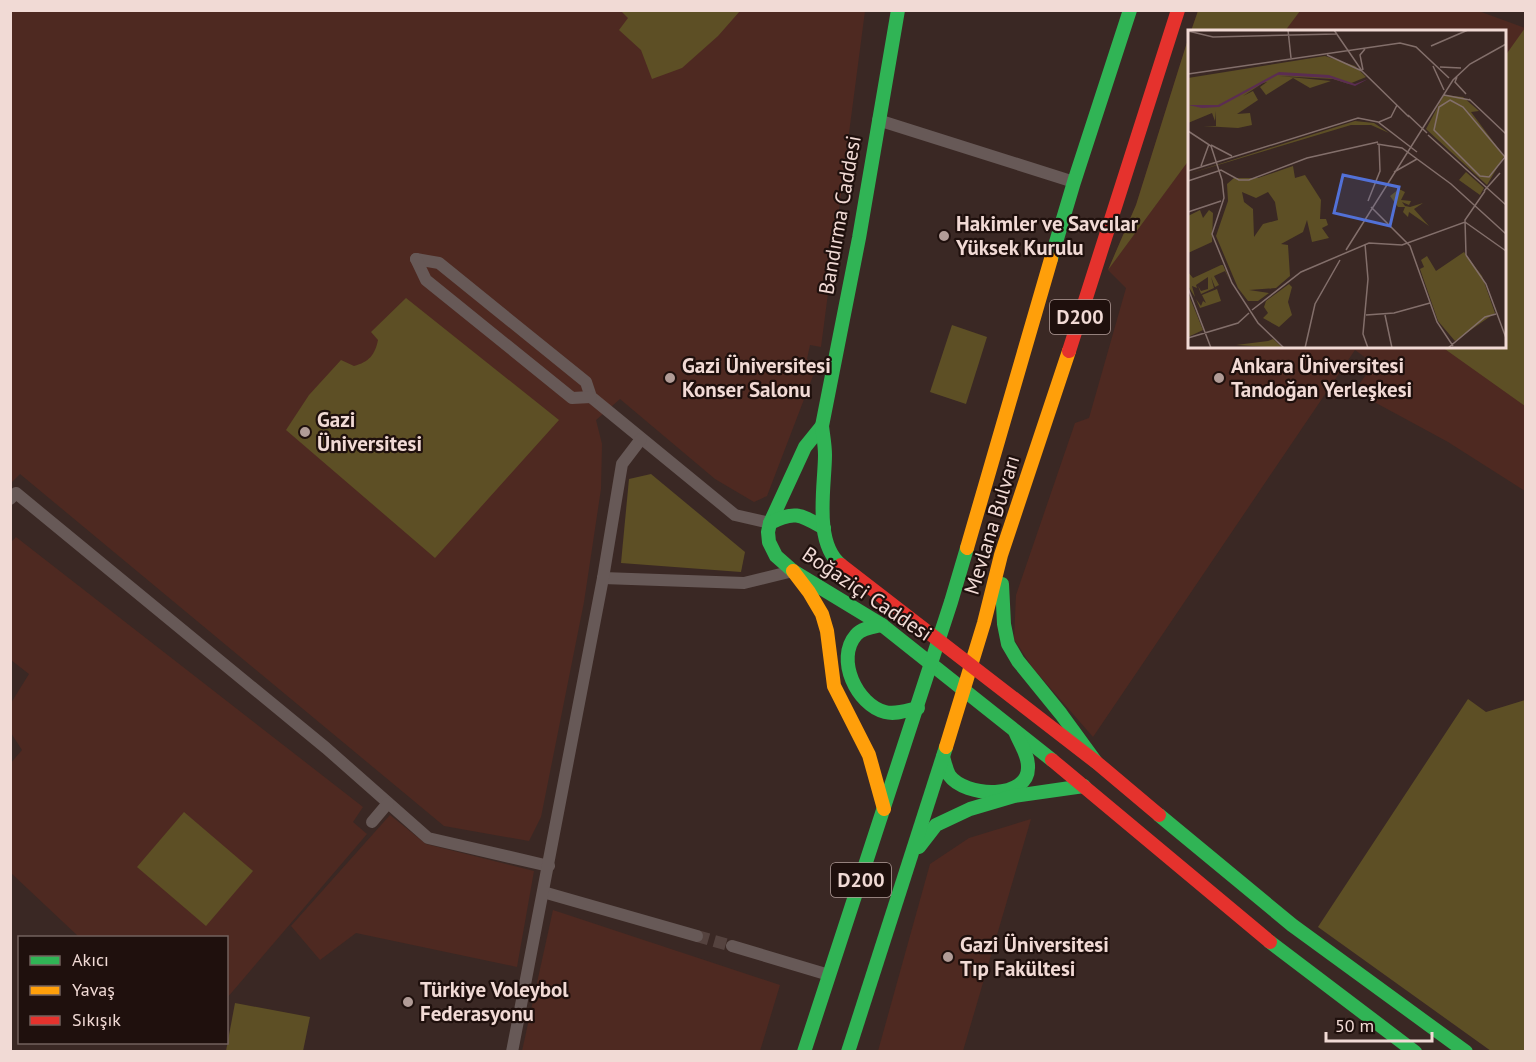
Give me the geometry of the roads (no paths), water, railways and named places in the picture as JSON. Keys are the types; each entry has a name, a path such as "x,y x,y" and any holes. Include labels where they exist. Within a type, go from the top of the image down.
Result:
{"main road":[{"name":"Bandırma Caddesi","path":"824,528 822,496 825,453 822,426 859,238 898,10"},
{"name":"Mevlana Bulvarı","path":"804,1052 918,708 1074,182 1130,10"},
{"name":"Mevlana Bulvarı","path":"848,1052 953,726 984,623 1001,555 1079,321 1178,10"},
{"name":"Bandırma Caddesi","path":"770,523 805,447 822,426"},
{"name":"Boğaziçi Caddesi","path":"1096,762 836,561 827,544 824,528 798,513 786,514 770,523 769,542 776,556 793,571 882,625 1084,786 1248,925 1414,1052"},
{"path":"1001,555 1004,624 1008,644 1018,661 1096,762 1292,926 1466,1052"},
{"path":"793,571 812,595 822,617 826,631 831,678 873,763 884,809"},
{"path":"882,625 867,628 857,634 850,644 847,659 855,685 864,700 886,712 918,708"},
{"path":"943,757 951,777 967,788 988,794 1010,788 1025,778 1028,771 1028,764 1015,731"},
{"path":"909,861 936,825 970,809 1014,796 1084,786"}],"street":[{"path":"878,120 1074,182"},
{"path":"591,397 572,398 426,280 416,259 439,263 586,382 591,397 735,515 770,523"},
{"path":"512,1052 603,578 622,464 641,439"},
{"path":"10,499 16,493 326,748 428,838 549,866"},
{"path":"603,578 744,583 793,571"},
{"path":"372,822 388,803"},
{"path":"543,892 697,936"},
{"path":"732,946 829,975"}],"tunnel":[{"path":"697,936 732,946"}],"place":[{"name":"Hakimler ve Savcılar Yüksek Kurulu","path":"944,236"},
{"name":"Gazi Üniversitesi Konser Salonu","path":"670,378"},
{"name":"Ankara Üniversitesi Tandoğan Yerleşkesi","path":"1219,378"},
{"name":"Gazi Üniversitesi","path":"305,432"},
{"name":"Gazi Üniversitesi Tıp Fakültesi","path":"948,957"},
{"name":"Türkiye Voleybol Federasyonu","path":"408,1002"}]}
